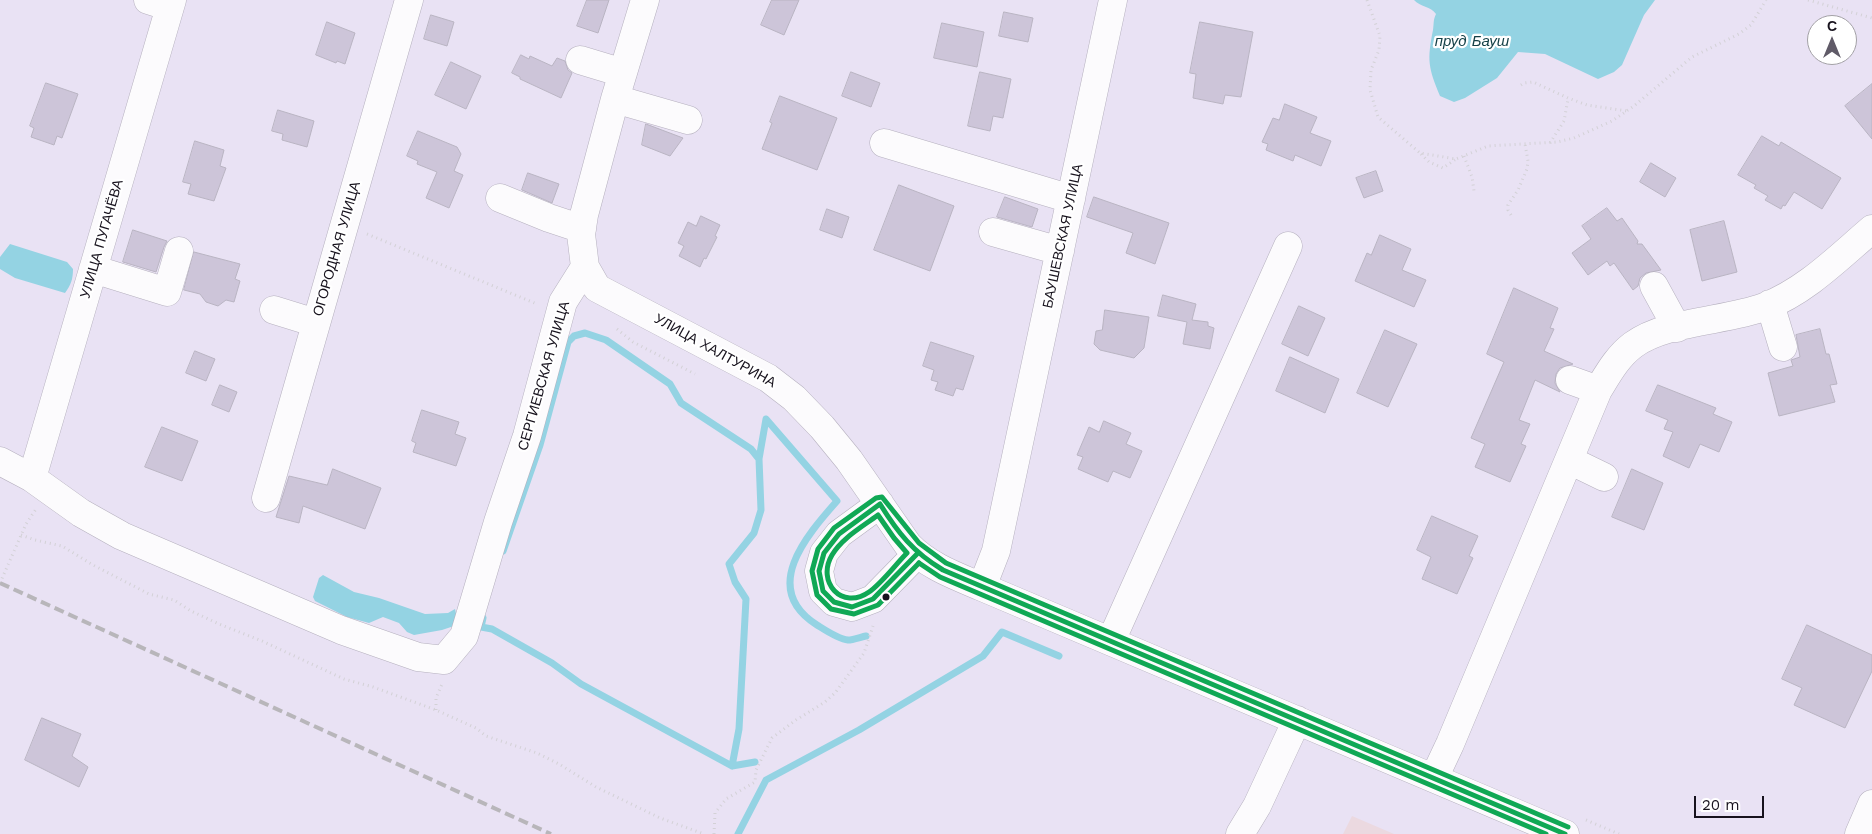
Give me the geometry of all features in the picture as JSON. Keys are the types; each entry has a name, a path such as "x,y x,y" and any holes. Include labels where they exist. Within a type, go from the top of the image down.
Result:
{"street":[{"name":"ОГОРОДНАЯ УЛИЦА","path":"266,498 409,0"},
{"path":"585,267 582,229 591,184 646,0"},
{"name":"БАУШЕВСКАЯ УЛИЦА","path":"982,587 996,551 1113,0"},
{"name":"УЛИЦА ПУГАЧЁВА","path":"40,484 93,269 164,2"},
{"path":"580,60 623,73"},
{"path":"615,99 688,120"},
{"path":"884,143 1071,199"},
{"path":"500,198 582,229"},
{"path":"1434,778 1450,744 1598,390 1614,364 1633,345 1655,333 1764,307 1790,294 1814,279 1872,229"},
{"path":"993,232 1060,252"},
{"path":"1111,641 1288,246"},
{"path":"93,269 166,292 179,251"},
{"name":"УЛИЦА ХАЛТУРИНА","path":"585,267 597,288 760,374 794,398 822,427 849,460 898,532 917,554 943,570 1434,778 1575,827"},
{"name":"СЕРГИЕВСКАЯ УЛИЦА","path":"40,484 82,513 122,536 294,611 393,649 418,657 444,660 464,636 498,522 527,436 563,302 585,267"},
{"path":"1654,286 1677,328"},
{"path":"1770,304 1783,347"},
{"path":"274,310 316,323"},
{"path":"1570,380 1598,390"},
{"path":"1569,460 1604,477"},
{"path":"0,461 40,484"},
{"path":"880,504 839,534 824,553 819,571 824,591 834,602 852,607 873,599 917,554"},
{"path":"1240,834 1257,806 1298,720"},
{"path":"1859,834 1872,804"}],"path":[{"path":"1367,0 1380,36 1380,50 1372,70 1370,90 1378,117 1429,162 1443,168 1464,156 1488,146 1550,143 1580,135 1612,121 1692,57 1746,29 1751,25 1766,0"},
{"path":"1808,0 1872,18"},
{"path":"1521,85 1533,82 1568,98 1594,107 1626,110"},
{"path":"1550,143 1564,121 1568,98"},
{"path":"1511,215 1508,205 1518,190 1527,169 1528,161 1525,144"},
{"path":"1420,153 1456,160"},
{"path":"1464,156 1472,177 1474,191"},
{"path":"344,225 541,306"},
{"path":"613,326 633,342 695,374"},
{"path":"0,583 26,524 40,484"},
{"path":"21,534 35,540 62,546 93,565 149,594 174,600 191,611 344,679 373,687 436,710 476,728 486,736 536,753 626,802 660,818 704,834"},
{"path":"714,834 714,813 726,799 755,782 756,770 772,738 825,702 835,693 864,653 874,621"},
{"path":"1575,827 1620,834"}],"shaded area":[{"path":"1352,816 1394,834 1343,834"}],"water":[{"name":"пруд Бауш","path":"1414,0 1655,0 1644,15 1622,65 1614,72 1598,79 1545,54 1518,52 1497,78 1465,98 1454,102 1440,96 1431,70 1429,56 1436,14 1431,9"},
{"path":"10,244 67,262 73,269 73,273 65,293 15,278 0,269 0,257"},
{"path":"323,575 354,592 379,598 425,614 448,613 455,609 457,618 454,626 414,635 407,632 399,623 383,617 369,623 347,617 315,601 313,597 319,578"}],"building":[{"path":"587,0 609,0 598,33 577,26"},
{"path":"772,0 799,0 784,35 761,25"},
{"path":"1004,12 1033,18 1028,42 999,36"},
{"path":"431,15 454,22 447,46 424,39"},
{"path":"327,22 355,33 345,64 337,61 336,63 316,55"},
{"path":"1200,22 1253,32 1241,97 1225,95 1223,104 1193,98 1196,74 1190,73"},
{"path":"942,23 984,32 977,67 934,58"},
{"path":"521,55 529,59 530,56 552,66 557,58 565,61 568,70 572,73 561,98 520,79 520,77 512,73"},
{"path":"451,62 481,76 466,109 435,95"},
{"path":"851,72 880,83 871,107 842,96"},
{"path":"980,72 1011,79 1003,118 993,116 990,131 968,126"},
{"path":"46,83 78,94 62,138 57,136 54,145 31,137 34,128 30,126"},
{"path":"1872,84 1872,139 1845,106"},
{"path":"780,96 837,118 817,170 762,149"},
{"path":"1285,104 1317,117 1310,133 1331,141 1321,166 1295,155 1293,161 1266,150 1268,144 1262,142 1273,118 1279,120"},
{"path":"278,110 314,121 307,147 282,140 283,134 272,131"},
{"path":"646,124 683,138 670,156 642,145"},
{"path":"418,131 457,147 461,154 454,171 463,175 449,208 426,198 437,172 417,164 418,161 407,156"},
{"path":"1762,136 1779,146 1781,142 1841,178 1822,209 1794,192 1781,209 1765,200 1768,196 1754,188 1756,185 1738,175"},
{"path":"195,141 224,150 220,166 226,168 214,201 188,194 191,184 183,182"},
{"path":"1651,163 1676,178 1665,197 1640,182"},
{"path":"1376,171 1383,191 1364,198 1356,178"},
{"path":"528,173 559,184 552,203 522,190"},
{"path":"899,185 954,206 930,271 874,250"},
{"path":"1005,197 1038,209 1032,227 997,217"},
{"path":"1094,197 1169,223 1155,264 1126,253 1133,233 1087,217"},
{"path":"1607,208 1617,221 1622,218 1638,241 1637,244 1642,244 1661,270 1646,273 1640,278 1638,286 1633,290 1614,263 1610,266 1607,261 1588,275 1572,253 1591,239 1582,226"},
{"path":"827,209 849,217 842,238 820,230"},
{"path":"701,216 720,225 715,236 717,237 700,267 679,256 684,246 678,243 688,222 696,226"},
{"path":"1724,221 1737,272 1702,281 1690,230"},
{"path":"133,230 167,241 156,272 123,262"},
{"path":"1380,235 1411,249 1402,270 1426,280 1414,307 1355,281 1367,253 1371,255"},
{"path":"194,252 240,264 235,279 240,281 234,302 226,300 218,306 206,302 200,294 184,290"},
{"path":"1514,288 1558,308 1550,328 1554,329 1544,351 1573,364 1560,368 1556,374 1555,383 1560,392 1535,380 1519,420 1530,424 1521,444 1526,446 1510,482 1475,467 1485,444 1471,438 1504,362 1487,354"},
{"path":"1163,295 1196,304 1192,320 1208,322 1208,326 1214,328 1210,349 1183,344 1187,322 1158,316"},
{"path":"1299,306 1325,318 1308,356 1282,344"},
{"path":"1105,310 1149,317 1144,348 1134,358 1100,350 1094,344 1096,331 1102,330"},
{"path":"1820,329 1826,354 1829,354 1837,384 1830,385 1835,402 1779,416 1768,373 1793,366 1791,360 1800,357 1796,335"},
{"path":"1385,330 1417,344 1388,407 1357,393"},
{"path":"931,342 974,356 963,390 956,388 953,396 935,390 938,382 931,380 934,370 923,366"},
{"path":"195,351 215,359 206,381 186,373"},
{"path":"1290,357 1339,379 1325,413 1276,391"},
{"path":"220,385 237,392 229,412 212,405"},
{"path":"1658,385 1716,408 1713,414 1732,422 1719,452 1700,444 1689,468 1663,456 1673,432 1664,429 1668,420 1646,411"},
{"path":"422,410 459,422 455,434 466,438 456,466 413,452 416,443 412,441"},
{"path":"1104,421 1131,433 1126,444 1142,451 1130,478 1113,471 1108,482 1078,469 1083,457 1077,455 1089,427 1099,432"},
{"path":"162,427 198,441 182,481 145,467"},
{"path":"333,469 381,488 365,529 303,506 299,523 276,517 289,476 327,485"},
{"path":"1632,469 1663,483 1644,530 1612,517"},
{"path":"1432,516 1478,536 1469,556 1473,558 1457,594 1422,579 1431,557 1417,550"},
{"path":"1807,625 1872,655 1872,671 1845,728 1794,705 1802,688 1782,679"},
{"path":"42,718 81,734 72,756 88,767 79,787 25,760"}],"waterway":[{"path":"503,551 540,445 568,342 574,336 585,333 606,340 670,384 681,403 751,449 759,459 761,510 754,533 729,564 735,582 746,599 739,729 732,766 755,762"},
{"path":"759,459 766,419 837,501 802,546 794,563 790,579 792,595 800,611 832,634 848,640 866,636"},
{"path":"483,618 481,627 492,629 552,663 581,684 732,766"},
{"path":"738,834 766,780 859,730 983,656 1002,632 1059,656"}],"railway":[{"path":"0,583 551,834"}],"transit line":[{"path":"919,563 878,605 854,614 831,609 817,595 812,571 818,549 834,528 876,498 882,497 919,543 946,563 1568,827"},
{"path":"917,554 873,599 852,607 834,602 823,591 819,571 824,553 839,534 880,504 907,541 923,556 943,570 1565,834"},
{"path":"878,515 907,553 869,592 859,597 841,596 834,591 827,575 832,555 847,538 878,515"},
{"path":"919,563 940,577 1546,834"}]}
